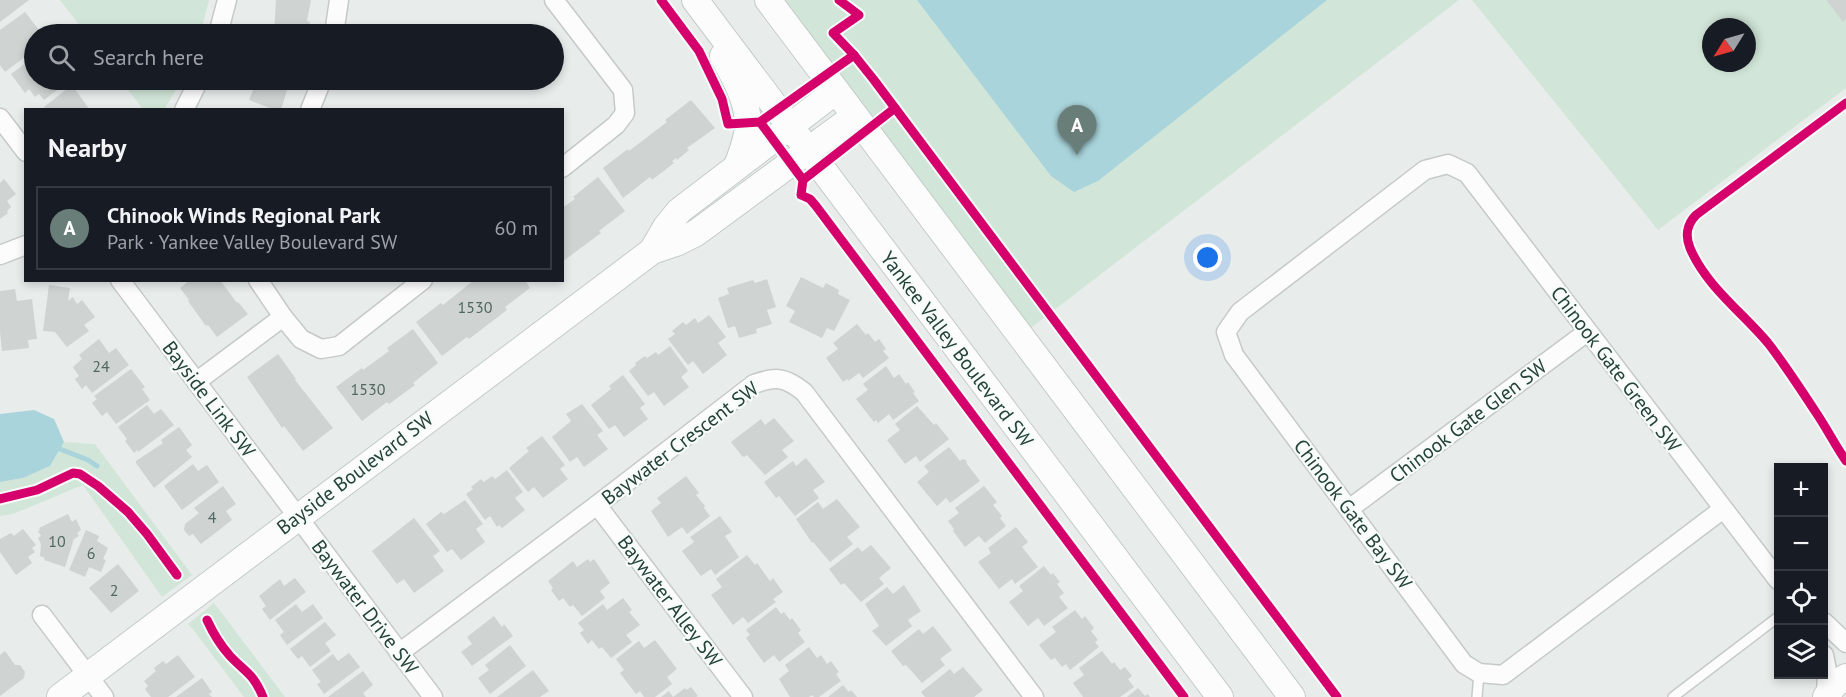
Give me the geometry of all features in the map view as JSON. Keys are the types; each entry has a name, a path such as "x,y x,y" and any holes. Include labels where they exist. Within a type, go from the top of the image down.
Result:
{"main road":[{"name":"Yankee Valley Boulevard SW","path":"694,0 1220,697"},
{"path":"694,0 731,70 744,104 748,123 747,133 745,146 737,166"},
{"path":"768,0 1292,697"},
{"name":"Bayside Boulevard SW","path":"652,250 666,227 679,212 836,91"},
{"name":"Bayside Boulevard SW","path":"60,697 652,250 676,243 696,233 855,116"},
{"path":"1826,697 1834,686 1846,677"}],"street":[{"path":"221,24 227,0"},
{"path":"335,24 339,0"},
{"path":"554,0 622,90 625,113 616,125 564,166"},
{"path":"185,108 194,90"},
{"path":"311,108 318,90"},
{"path":"0,118 24,149"},
{"name":"Chinook Gate Green SW","path":"1448,164 1467,173 1774,574"},
{"name":"Chinook Gate Bay SW","path":"1448,164 1425,170 1240,312 1226,332 1234,355 1464,664 1479,674"},
{"path":"0,255 24,246"},
{"name":"Bayside Link SW","path":"121,282 297,517"},
{"path":"259,282 301,339 321,349 339,346 420,282"},
{"path":"196,382 283,317"},
{"name":"Chinook Gate Glen SW","path":"1349,509 1587,332"},
{"name":"Baywater Crescent SW","path":"399,653 754,384 778,378 793,383 804,392 1034,697"},
{"name":"Baywater Alley SW","path":"597,505 743,697"},
{"path":"1479,674 1503,675 1723,509"},
{"name":"Baywater Drive SW","path":"297,517 433,697"},
{"path":"42,615 104,697"},
{"path":"1827,625 1846,643"},
{"path":"1826,697 1827,679"}],"lane":[{"path":"1673,697 1774,620"},
{"path":"1477,697 1479,674"}],"green space":[{"path":"60,0 209,0 203,24 78,24"},
{"path":"783,0 1459,0 1028,330"},
{"path":"1472,0 1846,0 1846,88 1658,230"},
{"path":"128,90 176,90 165,108 142,108"},
{"path":"64,442 95,444 192,575 162,597 83,485 13,514 0,516 0,482 23,478 50,466"},
{"path":"214,603 285,697 244,697 188,624"}],"water":[{"path":"917,0 1327,0 1098,181 1074,192 1051,176"},
{"path":"34,410 54,419 64,442 50,466 23,478 0,482 0,414"}],"building":[{"path":"0,0 29,0 0,22"},
{"path":"276,0 311,0 307,21 310,24 274,24"},
{"path":"1826,0 1846,0 1846,19 1843,22"},
{"path":"25,12 34,24 24,24 24,58 5,72 0,65 0,30"},
{"path":"24,64 24,90 28,90 25,93 11,74"},
{"path":"30,90 57,90 44,100 39,94 35,97"},
{"path":"66,90 76,90 89,108 45,108"},
{"path":"253,90 287,90 282,108 270,108 249,100"},
{"path":"691,100 715,128 687,148 689,150 677,160 676,158 672,161 674,163 652,180 650,177 623,198 603,168 667,122 665,120"},
{"path":"598,177 625,211 599,231 601,233 564,261 564,207 575,199 573,197"},
{"path":"4,179 16,194 7,201 11,207 8,213 0,219 0,183"},
{"path":"801,277 823,288 826,283 839,290 838,294 850,300 834,331 827,328 822,338 789,322 795,311 786,306"},
{"path":"767,279 776,307 767,310 772,324 756,329 757,333 739,338 735,326 728,328 718,298 729,294 727,288 753,280 755,283"},
{"path":"188,282 221,282 248,314 217,337 208,325 206,326 180,288"},
{"path":"472,282 526,282 530,288 505,307 507,310 442,356 416,322 441,303 443,305"},
{"path":"49,285 70,288 68,301 73,297 77,304 82,300 95,317 84,325 89,331 67,347 55,332 43,331"},
{"path":"15,289 17,301 32,299 37,339 28,340 29,348 2,351 0,291"},
{"path":"709,315 726,337 718,343 727,355 703,374 693,361 688,365 668,339 675,334 672,331 683,322 686,325 695,318 698,323"},
{"path":"857,324 875,342 879,339 886,349 883,351 889,358 863,378 859,373 843,382 826,358 838,349 833,343"},
{"path":"413,329 438,363 413,383 415,385 362,421 336,387 389,351 387,348"},
{"path":"99,339 109,353 116,348 129,365 92,393 86,385 82,389 75,379 79,376 73,367 82,359 79,355"},
{"path":"670,346 688,371 681,377 689,387 664,406 654,392 648,396 629,371 645,356 647,358 656,352 658,355"},
{"path":"278,354 295,380 333,428 303,451 284,426 282,428 247,377"},
{"path":"886,366 894,378 899,374 906,384 908,382 919,401 893,420 889,414 878,423 876,420 874,422 856,399 868,390 863,384"},
{"path":"131,369 145,387 142,389 150,400 116,424 107,412 102,416 92,403 97,399 94,396"},
{"path":"623,375 645,404 640,408 648,419 624,437 615,425 609,429 591,405 611,389 609,386"},
{"path":"582,404 603,431 597,435 608,449 584,467 577,457 570,462 552,437 571,421 566,414"},
{"path":"147,405 154,414 161,409 174,425 134,453 118,427"},
{"path":"917,406 934,425 936,423 949,439 920,462 916,456 905,464 887,440 900,430 895,424"},
{"path":"774,418 794,441 782,450 788,457 765,475 747,455 742,456 731,442 761,419 765,425"},
{"path":"179,427 192,445 186,450 192,457 154,488 136,461 163,443 161,440"},
{"path":"542,436 565,465 560,469 568,479 543,498 534,487 528,492 509,468 529,451 526,448"},
{"path":"949,447 960,461 966,460 980,481 950,503 946,498 937,506 917,482 929,472 924,466"},
{"path":"806,458 825,482 813,490 819,498 795,516 779,496 776,498 764,482 793,461 796,466"},
{"path":"193,464 198,471 207,465 219,482 182,510 164,486"},
{"path":"507,470 523,492 515,498 525,510 502,528 499,525 497,527 490,516 485,520 466,494 481,479 484,482 492,476 495,479"},
{"path":"686,476 699,493 696,495 710,516 687,534 682,527 668,537 651,511 661,503 657,498"},
{"path":"223,486 236,504 226,511 232,520 201,544 193,534 189,536 184,530 185,524 199,513 194,508"},
{"path":"984,486 997,502 993,505 1002,516 1000,518 1006,526 985,543 979,536 965,547 948,521 959,513 955,508"},
{"path":"837,499 860,527 847,537 853,544 830,562 812,543 796,519 818,502 823,509"},
{"path":"465,500 483,524 476,529 485,542 461,560 452,549 447,552 426,524 441,512 444,514"},
{"path":"68,514 72,522 76,519 81,530 77,533 79,536 74,539 65,567 44,560 45,558 40,556 41,544 38,538 41,536 38,531 39,528"},
{"path":"720,516 732,532 725,536 739,557 715,575 711,569 701,576 682,551 694,542 690,537"},
{"path":"414,518 440,551 433,556 444,571 414,593 404,579 397,584 372,551"},
{"path":"1016,527 1028,542 1022,547 1038,567 1015,584 1012,579 999,589 978,562 991,553 988,548"},
{"path":"23,529 36,545 32,548 35,552 28,557 32,563 16,575 0,552 0,539 11,533 14,536"},
{"path":"86,530 99,536 97,541 108,548 101,572 89,567 85,577 69,570"},
{"path":"871,545 891,568 879,578 884,584 861,602 844,583 841,585 829,569 858,547 862,552"},
{"path":"747,555 755,565 757,563 770,581 773,578 783,592 773,599 776,602 748,623 743,617 733,625 711,595 722,587 716,579"},
{"path":"588,559 590,562 594,559 610,583 600,591 605,598 582,616 563,598 559,601 548,581 573,561 577,567"},
{"path":"118,564 139,591 111,613 89,588"},
{"path":"1044,566 1060,582 1057,584 1064,593 1059,597 1068,608 1044,626 1038,618 1028,626 1009,602 1023,591 1019,586"},
{"path":"295,578 306,592 270,620 262,609 266,606 259,596 280,579 284,586"},
{"path":"904,585 921,611 908,620 912,626 886,646 872,631 879,626 865,604 887,587 893,594"},
{"path":"623,598 632,610 629,612 640,625 626,635 632,642 611,658 592,640 588,644 580,633 584,630 578,623 603,604 607,610"},
{"path":"296,604 302,612 313,604 323,618 287,645 280,635 284,632 275,620"},
{"path":"776,607 781,614 784,612 790,620 792,618 801,630 798,633 805,642 779,662 774,655 764,663 746,638 750,635 746,630"},
{"path":"1075,610 1082,619 1085,616 1094,628 1091,631 1098,640 1095,642 1099,647 1070,670 1066,664 1062,667 1055,658 1051,660 1039,645 1056,632 1052,627"},
{"path":"494,616 513,636 472,666 461,652 472,644 467,637"},
{"path":"325,622 336,635 325,643 331,651 310,667 302,656 298,659 290,649"},
{"path":"933,626 952,650 940,659 945,665 922,683 906,665 903,666 891,651 919,629 923,634"},
{"path":"655,640 677,669 667,677 672,684 655,697 644,697 640,691 636,694 620,673 624,670 616,659 639,641 644,648"},
{"path":"510,645 526,666 490,694 478,678 489,670 485,665"},
{"path":"809,647 817,658 821,655 827,664 831,661 839,672 836,674 841,681 819,697 812,695 790,697 779,679 789,671 785,665"},
{"path":"5,651 15,665 20,665 25,672 24,678 0,696 0,655"},
{"path":"1102,651 1120,670 1125,667 1132,676 1128,679 1134,687 1120,697 1083,697 1073,683 1084,675 1079,668"},
{"path":"349,653 360,667 324,694 317,684 321,682 312,670 333,654 338,661"},
{"path":"178,655 195,677 168,697 151,697 145,689 148,686 144,681 156,671 154,668 163,661 166,664"},
{"path":"963,667 983,690 974,697 925,697 921,692 950,669 954,674"},
{"path":"533,670 549,691 540,697 497,697"},
{"path":"363,671 373,685 363,693 366,697 328,697"},
{"path":"202,678 212,692 209,694 212,697 176,697"},
{"path":"843,685 857,697 828,697"},
{"path":"691,687 698,696 696,697 673,697 685,688 686,690"},
{"path":"1138,688 1145,696 1148,694 1150,697 1127,697"},
{"path":"669,691 673,697 661,697"}],"waterway":[{"path":"60,449 97,466"}],"cycle path":[{"path":"661,0 699,51 722,99 728,124 760,122 854,55"},
{"path":"839,0 859,15 833,33 874,80 1337,697"},
{"path":"1846,103 1696,215 1689,226 1687,235 1688,244 1705,275 1768,343 1846,461"},
{"path":"803,180 895,108"},
{"path":"760,122 803,180 801,195 810,199 816,206 1184,697"},
{"path":"0,499 37,490 73,473 80,474 128,512 177,575"},
{"path":"207,620 223,648 252,678 263,697"}],"place":[{"name":"Chinook Winds Regional Park","path":"1077,155"}]}
